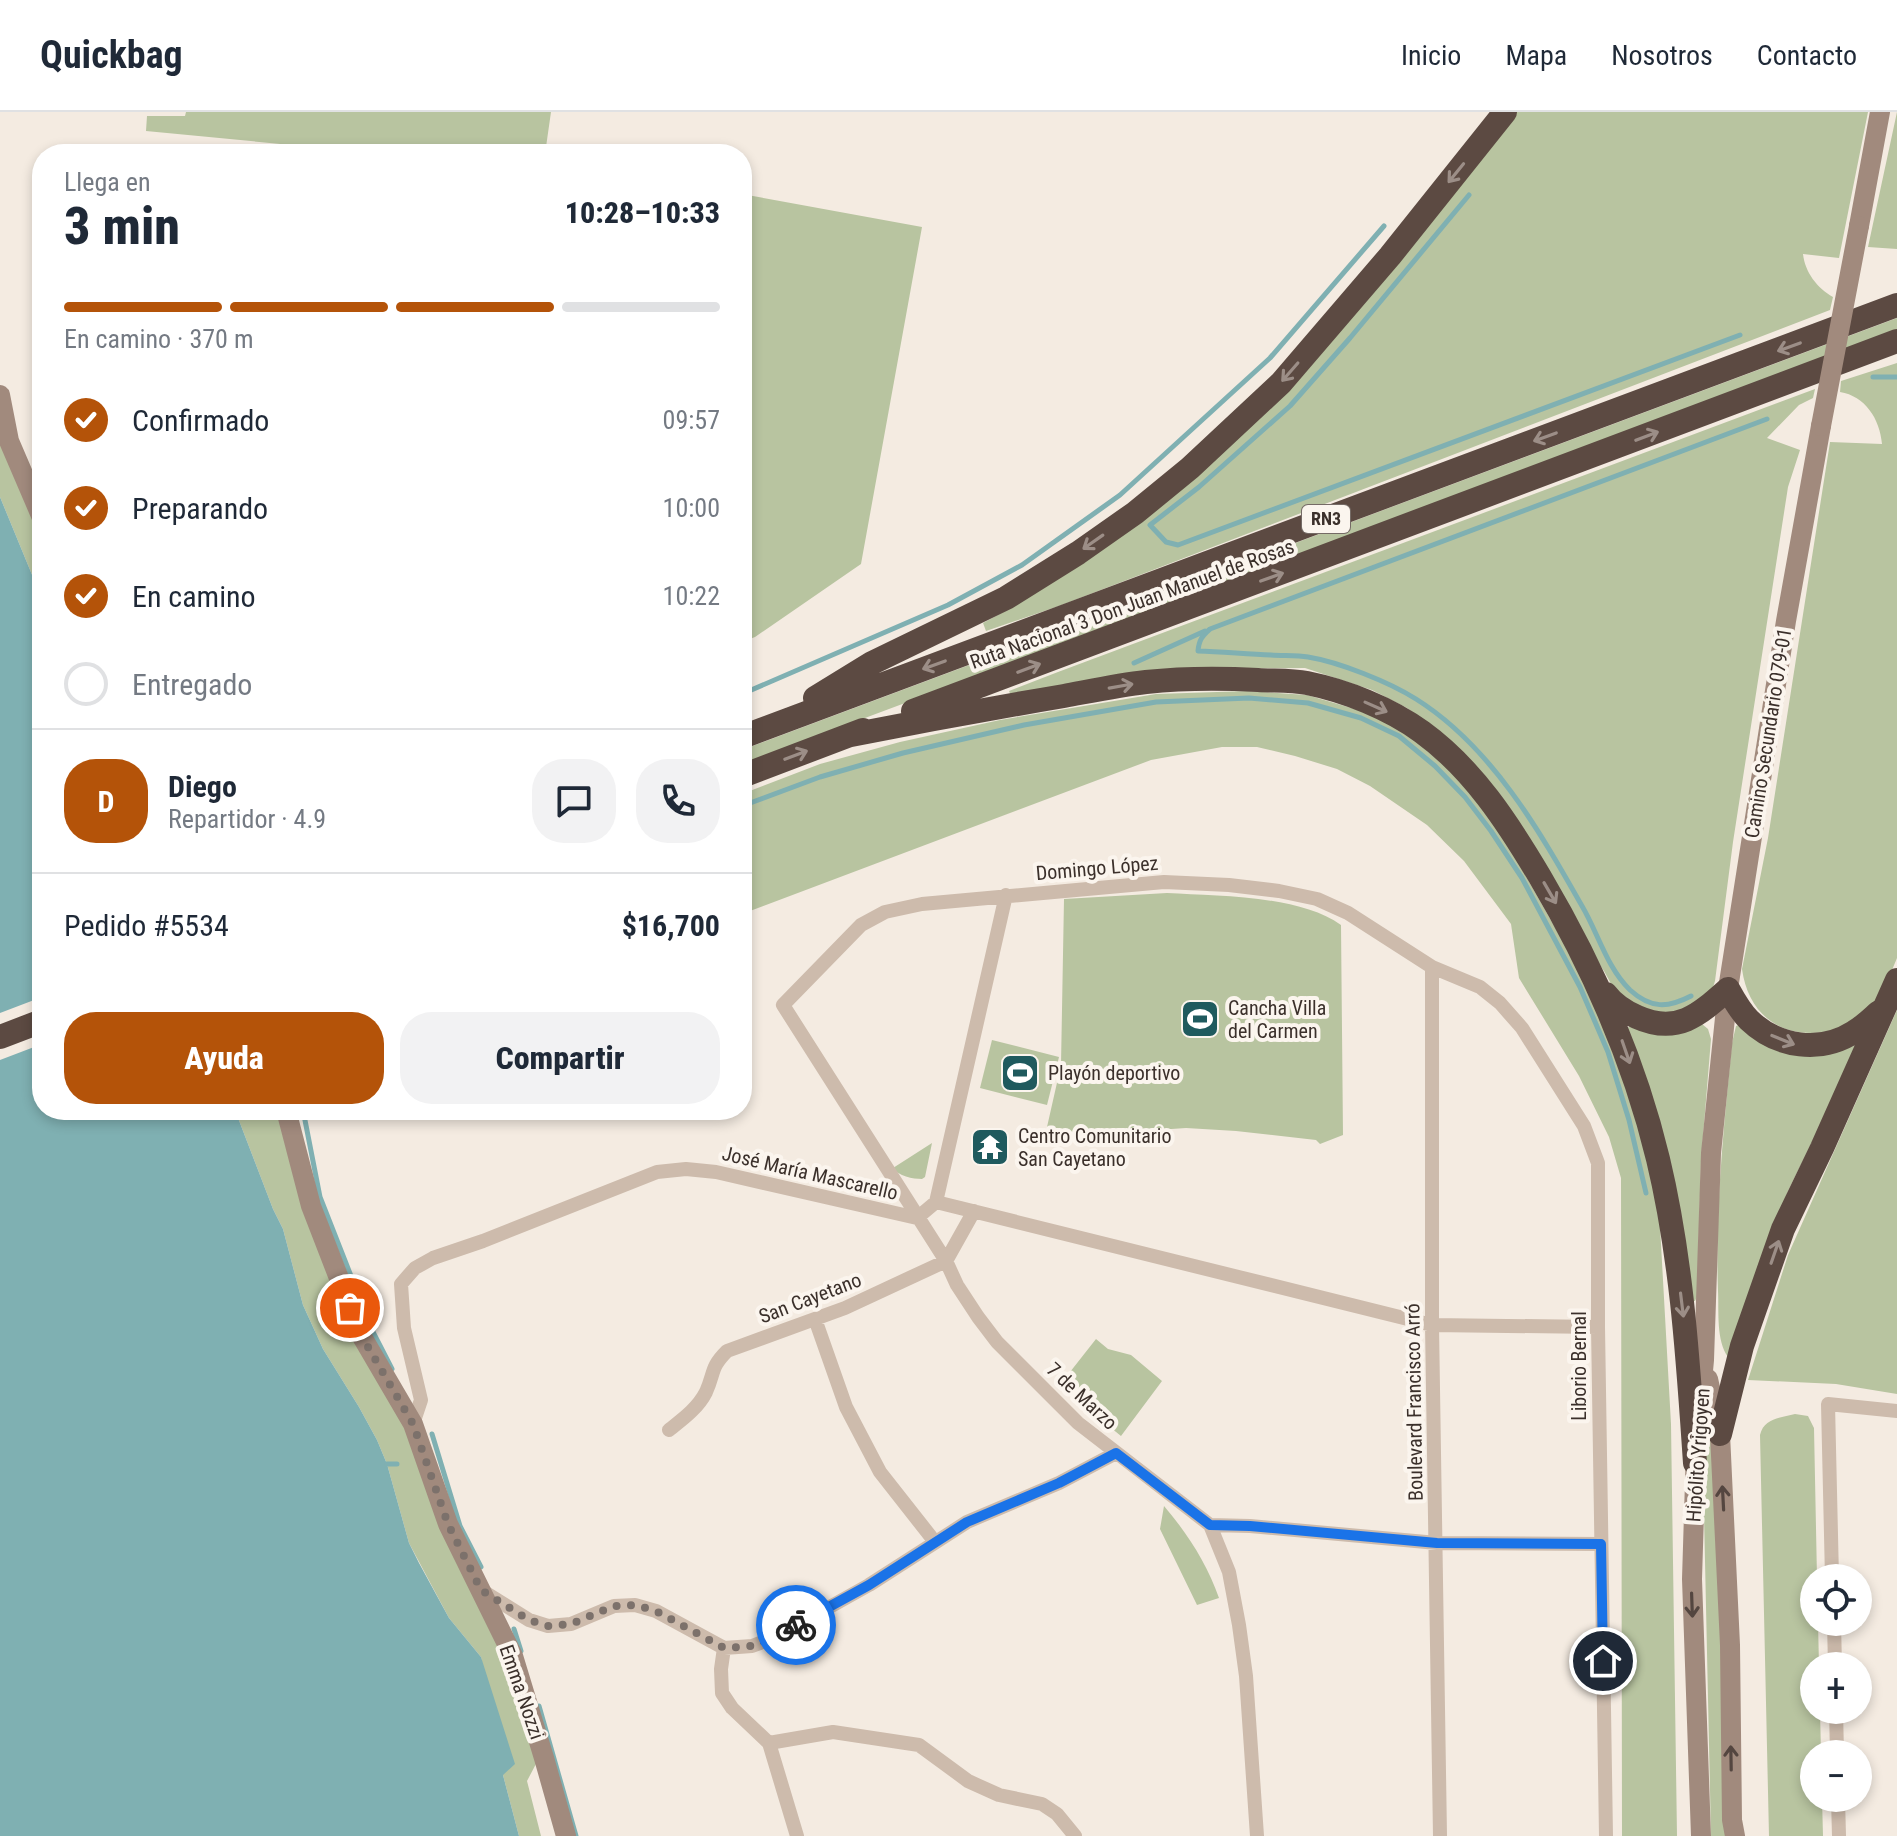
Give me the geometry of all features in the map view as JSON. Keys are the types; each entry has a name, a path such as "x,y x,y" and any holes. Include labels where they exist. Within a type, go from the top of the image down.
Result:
{"highway":[{"path":"752,733 872,663 1006,598 1078,553 1179,477 1281,383 1390,256 1505,112"},
{"name":"Ruta Nacional 3 Don Juan Manuel de Rosas","path":"752,733 1894,306"},
{"name":"Ruta Nacional 3 Don Juan Manuel de Rosas","path":"752,772 1897,341"},
{"path":"851,735 1145,682 1196,679 1304,682 1336,691 1394,715 1421,731 1451,756 1478,784 1505,822 1531,861 1608,997 1622,1009 1657,1024 1673,1025 1702,1011 1728,989 1749,1020 1764,1031 1797,1045 1826,1045 1856,1031 1884,1008"},
{"path":"1583,955 1618,1030 1640,1093 1658,1160 1678,1268 1695,1463"},
{"path":"1720,1434 1742,1346 1783,1229 1897,980"},
{"path":"0,1037 32,1025"}],"main road":[{"name":"Camino Secundario 079-01","path":"1704,1360 1711,1153 1728,989 1786,621 1880,112"},
{"path":"0,395 9,441 32,495"},
{"name":"Emma Nozzi","path":"289,1120 311,1206 361,1335 413,1424 448,1524 513,1656 566,1836"},
{"name":"Hipólito Yrigoyen","path":"1701,1836 1692,1579 1695,1463 1704,1360"},
{"name":"Hipólito Yrigoyen","path":"1704,1360 1720,1434 1730,1645 1732,1820 1735,1836"}],"street":[{"name":"Domingo López","path":"783,1005 861,925 885,912 922,904 1164,882 1229,885 1317,899 1348,913 1432,967"},
{"path":"1006,895 936,1202 1432,1325 1598,1327"},
{"name":"Boulevard Francisco Arró","path":"1432,967 1432,1325 1440,1836"},
{"name":"Liborio Bernal","path":"1432,967 1480,987 1500,1003 1522,1028 1584,1126 1598,1163 1606,1836"},
{"name":"7 de Marzo","path":"783,1005 946,1261 957,1285 997,1342 1078,1423 1210,1525"},
{"name":"José María Mascarello","path":"413,1424 421,1400 404,1328 401,1284 415,1268 433,1258 657,1172 686,1169 716,1172 917,1218 936,1202"},
{"path":"946,1261 974,1211"},
{"name":"San Cayetano","path":"669,1430 698,1404 706,1392 715,1364 727,1351 845,1308 946,1261"},
{"path":"815,1319 846,1407 880,1472 935,1542"},
{"path":"1832,1564 1828,1404 1897,1411"},
{"path":"481,1590 529,1620 548,1626 571,1624 614,1606 635,1605 656,1611 724,1648 752,1646 776,1637 869,1585 967,1522 1059,1483 1116,1453"},
{"path":"1257,1836 1246,1676 1239,1625 1229,1572 1210,1525 1437,1543 1601,1544"},
{"path":"724,1648 722,1693 732,1708 769,1743 797,1836"},
{"path":"769,1743 833,1732 919,1745 968,1781 999,1795 1042,1804 1057,1814 1075,1836"},
{"path":"1838,1812 1839,1836"}],"green space":[{"path":"186,112 551,112 546,144 281,144 146,131 147,116 185,116"},
{"path":"1517,112 1868,112 1839,258 1803,254 1813,279 1833,297 1830,310 1059,606 986,631 983,623 1009,609 1191,482 1282,397"},
{"path":"1897,112 1897,249 1868,247"},
{"path":"752,196 922,227 861,564 752,638"},
{"path":"1897,318 1897,332 752,760 752,746"},
{"path":"1897,363 1897,958 1880,996 1853,1022 1835,1031 1793,1031 1768,1019 1759,1010 1745,985 1742,969 1768,838 1830,442 1882,444 1870,410 1857,398 1840,392 1841,381"},
{"path":"1815,389 1813,398 1799,405 1767,438 1800,450 1788,487 1733,842 1715,981 1711,994 1675,1016 1643,1010 1615,991 1441,733 1407,708 1372,690 1305,668 1186,669 1011,696 1009,691 1058,672"},
{"path":"0,419 32,504 32,575 0,497"},
{"path":"1248,691 1307,695 1365,712 1405,732 1471,791 1498,827 1586,982 1637,1116 1659,1208 1671,1424 1677,1836 1622,1836 1621,1178 1609,1137 1579,1076 1519,978 1511,924 1464,861 1427,825 1370,786 1337,769 1257,747 1222,747 1151,760 752,910 752,790 820,764 900,742 1000,720 1156,694"},
{"path":"1167,893 1281,902 1324,915 1341,925 1343,1135 1320,1144 1316,1140 1236,1131 1186,1128 1069,1136 1047,1127 1061,1065 1064,899"},
{"path":"1897,1010 1897,1394 1836,1384 1748,1380 1788,1255"},
{"path":"1702,1024 1708,1029 1711,1039 1701,1161 1697,1297 1693,1301 1626,1029 1630,1026"},
{"path":"1741,1024 1829,1053 1860,1044 1788,1191 1728,1357 1719,1326 1719,1198 1732,1043 1736,1026"},
{"name":"Playón deportivo","path":"992,1040 1059,1057 1047,1105 980,1088"},
{"path":"239,1120 285,1120 410,1436 505,1659 537,1762 527,1781 541,1836 519,1836 503,1775 481,1657 449,1618 409,1543 387,1464 359,1407 323,1349 303,1305 283,1229"},
{"path":"932,1143 925,1177 910,1178 895,1171 893,1168"},
{"path":"1096,1339 1108,1349 1131,1355 1162,1381 1121,1436 1059,1386"},
{"path":"1795,1414 1808,1416 1814,1428 1817,1564 1800,1564 1800,1636 1818,1636 1819,1652 1800,1652 1800,1724 1820,1724 1821,1740 1800,1740 1800,1812 1822,1812 1823,1836 1769,1836 1760,1435 1765,1425"},
{"path":"1710,1439 1718,1468 1726,1836 1711,1836 1703,1469"},
{"path":"1164,1506 1196,1550 1219,1598 1197,1605 1160,1529"}],"water":[{"path":"0,497 32,575 32,1120 239,1120 283,1229 303,1305 323,1349 377,1440 387,1464 409,1543 449,1618 481,1657 515,1764 503,1775 519,1836 0,1836"}],"pier":[{"path":"32,1001 32,1048 0,1060 0,1013"}],"waterway":[{"path":"1469,195 1290,406 1199,487 1150,525 1166,542 1178,545 1740,335"},
{"path":"752,690 948,605 1022,565 1120,495 1270,358 1384,226"},
{"path":"1873,377 1897,377"},
{"path":"1691,996 1660,1005 1645,1001 1630,990 1615,971 1588,916 1530,819 1490,765 1443,718 1392,686 1334,663 1299,656 1198,651 1198,647 1201,638 1210,629 1767,419"},
{"path":"1134,663 1205,631"},
{"path":"752,802 820,777 903,753 1024,725 1156,702 1249,698 1308,703 1361,718 1399,736 1435,766 1465,797 1522,878 1580,987 1608,1052 1629,1120 1646,1193"},
{"path":"305,1120 320,1197 373,1332 392,1369"},
{"path":"432,1434 460,1526 481,1567"},
{"path":"387,1464 397,1464"},
{"path":"514,1629 521,1651"},
{"path":"539,1706 576,1836"}],"way so far":[{"path":"350,1308 361,1335 413,1424 448,1524 481,1590 529,1620 548,1626 571,1624 614,1606 635,1605 656,1611 724,1648 752,1646 796,1625"}],"place":[{"name":"Cancha Villa del Carmen","path":"1200,1019"},
{"name":"Playón deportivo","path":"1020,1073"},
{"name":"Centro Comunitario San Cayetano","path":"990,1147"}],"route":[{"path":"796,1625 869,1585 967,1522 1059,1483 1116,1453 1210,1525 1437,1543 1601,1544 1603,1661"}]}
